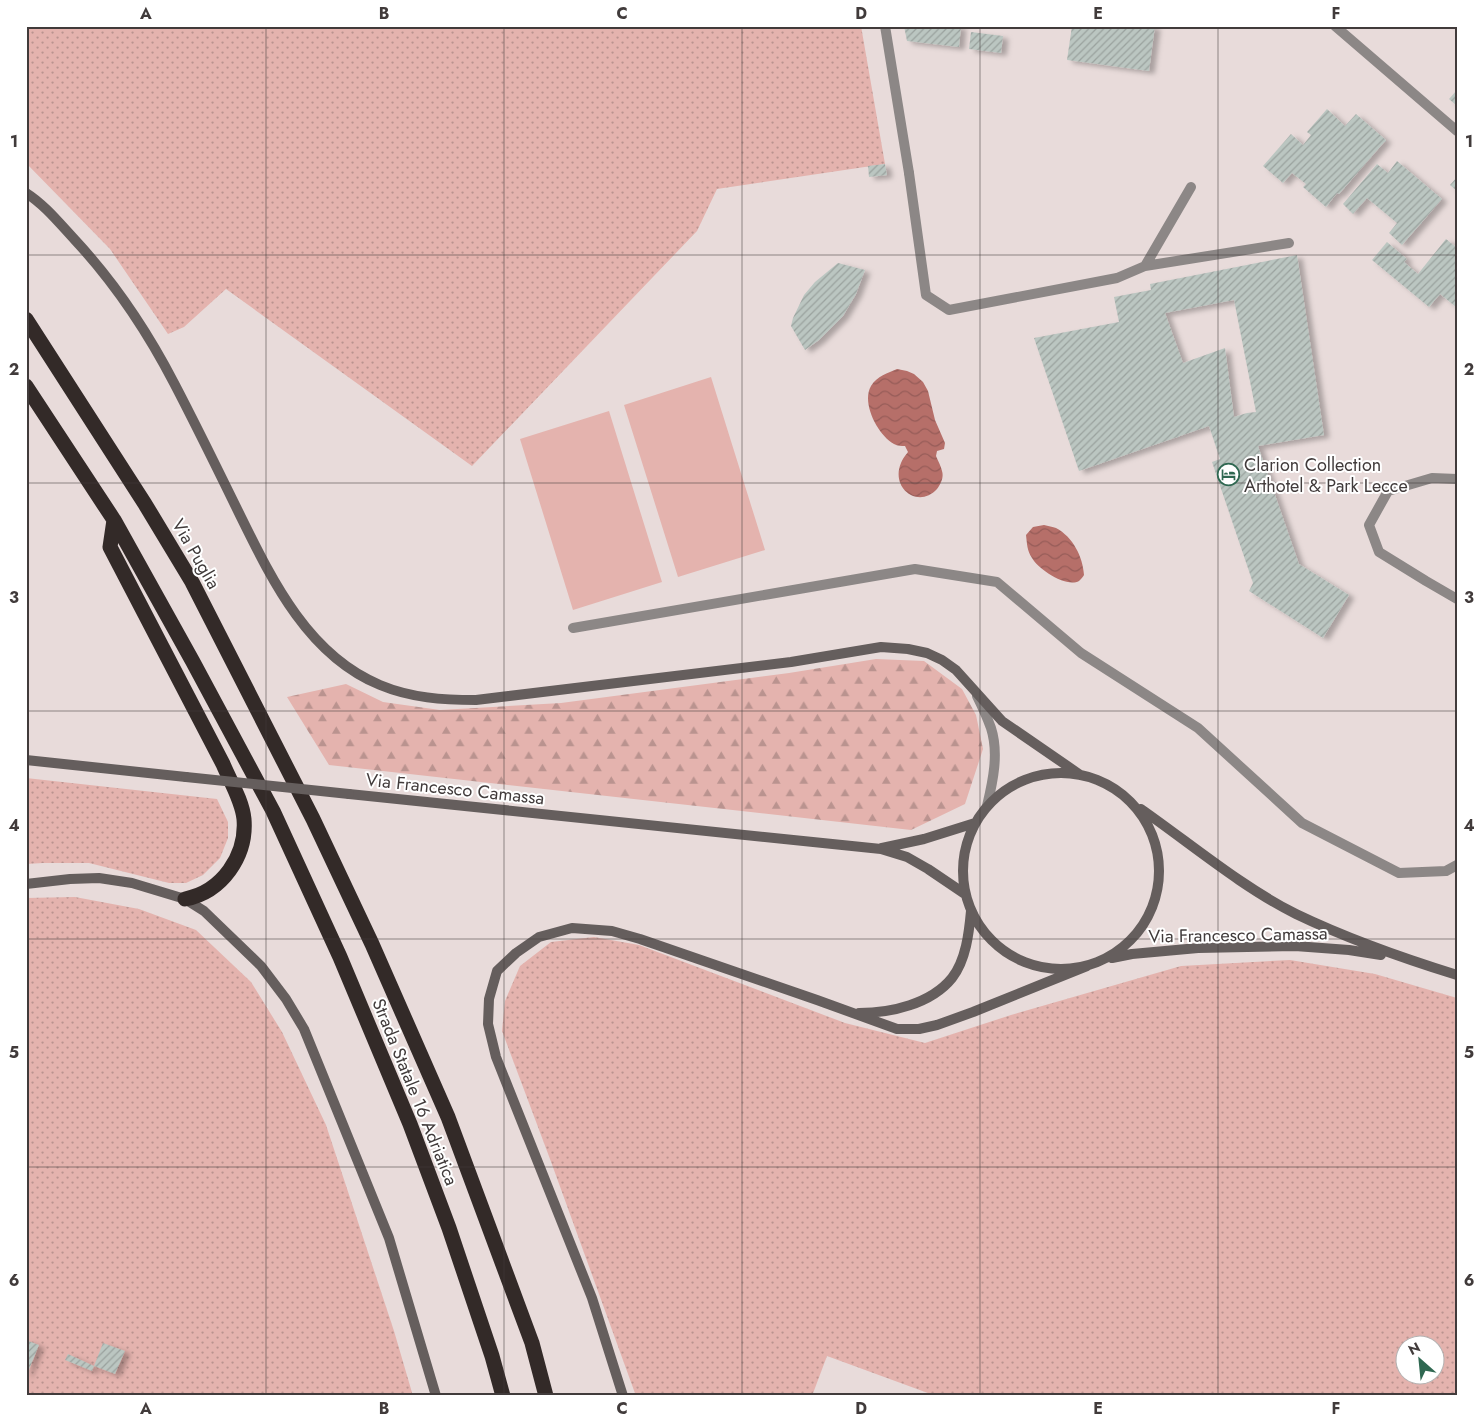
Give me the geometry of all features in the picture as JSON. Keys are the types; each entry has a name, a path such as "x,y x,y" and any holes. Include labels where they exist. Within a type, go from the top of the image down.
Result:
{"highway":[{"name":"Via Puglia","path":"26,319 145,504 192,582 313,819"},
{"path":"26,386 114,520 110,546 223,764 239,801 244,818 243,839 236,858 225,877 198,897 185,900"},
{"name":"Strada Statale 16 Adriatica","path":"114,520 273,811 340,957 410,1124 449,1228 492,1356 503,1396"},
{"name":"Strada Statale 16 Adriatica","path":"313,819 372,944 448,1117 532,1343 546,1396"}],"street":[{"path":"885,26 909,173 926,295 949,310 1117,278 1145,266 1288,243"},
{"path":"1335,26 1457,131"},
{"path":"1145,266 1191,187"},
{"path":"26,194 56,218 88,254 123,299 152,342 175,384 261,558 303,624 329,652 356,672 380,685 411,696 449,700 476,700 791,662 882,648 908,649 927,653 942,660 956,670 977,696 1002,721 1079,774"},
{"path":"1457,479 1432,478 1388,491 1369,525 1379,552 1457,599"},
{"path":"573,628 915,570 997,582 1081,653 1198,728 1302,823 1399,872 1446,871 1457,865"},
{"path":"977,696 991,729 995,756 993,783 987,806"},
{"name":"Via Francesco Camassa","path":"26,760 881,849 907,857 965,894"},
{"name":"Via Francesco Camassa","path":"1401,958 1349,950 1294,946 1198,948 1132,954 1067,970 1028,964 1010,956 994,944 980,928 971,911 965,894 962,876 968,839 975,823 987,806 1019,782 1048,774 1079,774 1115,788 1130,801 1249,886 1295,913 1345,936 1401,958 1457,975"},
{"name":"Via Francesco Camassa","path":"1106,959 1122,949 1141,928 1154,904 1159,886 1160,867 1152,831 1130,801"},
{"name":"Via Francesco Camassa","path":"881,849 924,839 975,823"},
{"path":"26,884 70,878 99,878 132,883 185,900 204,911 261,966 286,999 304,1028 389,1238 436,1396"},
{"path":"851,1013 873,1013 898,1009 920,1001 939,990 952,978 962,958 969,938 971,911"},
{"path":"623,1396 592,1298 496,1057 488,1024 490,999 497,971 516,953 539,937 572,928 612,931 658,945 897,1029 937,1025 1087,966"}],"green space":[{"path":"26,26 861,26 885,164 717,189 697,231 472,466 226,289 184,327 168,334 110,249 26,163"},
{"path":"711,377 765,550 678,577 624,405"},
{"path":"609,411 662,582 573,610 520,439"},
{"path":"876,659 924,661 962,689 976,715 983,749 965,804 911,830 329,765 287,697 346,684 383,702 440,710 561,703 789,673"},
{"path":"26,778 217,799 228,822 228,838 220,858 203,875 186,883 169,883 89,863 26,864"},
{"path":"75,897 139,909 196,930 251,982 282,1032 326,1125 394,1331 413,1396 26,1396 26,898"},
{"path":"594,937 639,945 845,1023 925,1043 1011,1015 1181,966 1290,960 1375,974 1457,998 1457,1396 936,1396 827,1356 812,1396 636,1396 502,1031 505,1001 520,966 551,942"}],"water":[{"path":"897,369 914,374 923,382 928,391 935,420 945,443 944,449 937,451 936,456 943,473 941,483 929,495 920,497 912,495 900,483 901,463 908,452 905,446 894,444 882,434 873,418 868,401 868,393 873,383 883,375"},
{"path":"1044,525 1056,528 1062,532 1076,548 1082,561 1084,575 1079,581 1067,582 1060,580 1046,572 1032,558 1028,550 1026,535 1033,527"}],"building":[{"path":"904,26 961,26 959,47 907,41"},
{"path":"1072,26 1155,26 1149,71 1067,60"},
{"path":"971,32 1003,36 1001,53 969,49"},
{"path":"1457,90 1457,106 1449,99"},
{"path":"1327,109 1345,126 1356,114 1386,140 1326,207 1303,187 1306,184 1292,173 1283,183 1263,166 1291,134 1303,145 1311,135 1307,132"},
{"path":"1397,161 1442,199 1402,245 1389,233 1397,223 1367,198 1353,214 1343,204 1377,164 1388,173"},
{"path":"885,164 887,175 869,177 868,166"},
{"path":"1457,177 1457,191 1450,185"},
{"path":"1446,239 1457,248 1456,307 1440,294 1429,307 1372,260 1387,242 1407,259 1404,262 1418,274"},
{"path":"1297,255 1324,435 1258,446 1299,564 1349,595 1323,638 1249,591 1253,583 1212,462 1220,459 1209,426 1079,471 1034,338 1119,322 1114,297 1151,290 1150,284","holes":["1234,300 1256,412 1234,417 1225,348 1183,363 1165,313"]},
{"path":"838,263 865,270 856,294 843,316 819,340 805,350 791,326 793,318 804,295 815,282"},
{"path":"26,1340 39,1345 26,1377"},
{"path":"103,1343 125,1351 115,1374 94,1366"},
{"path":"68,1354 94,1366 92,1371 65,1360"}],"place":[{"name":"Clarion Collection Arthotel & Park Lecce","path":"1228,475"}]}
